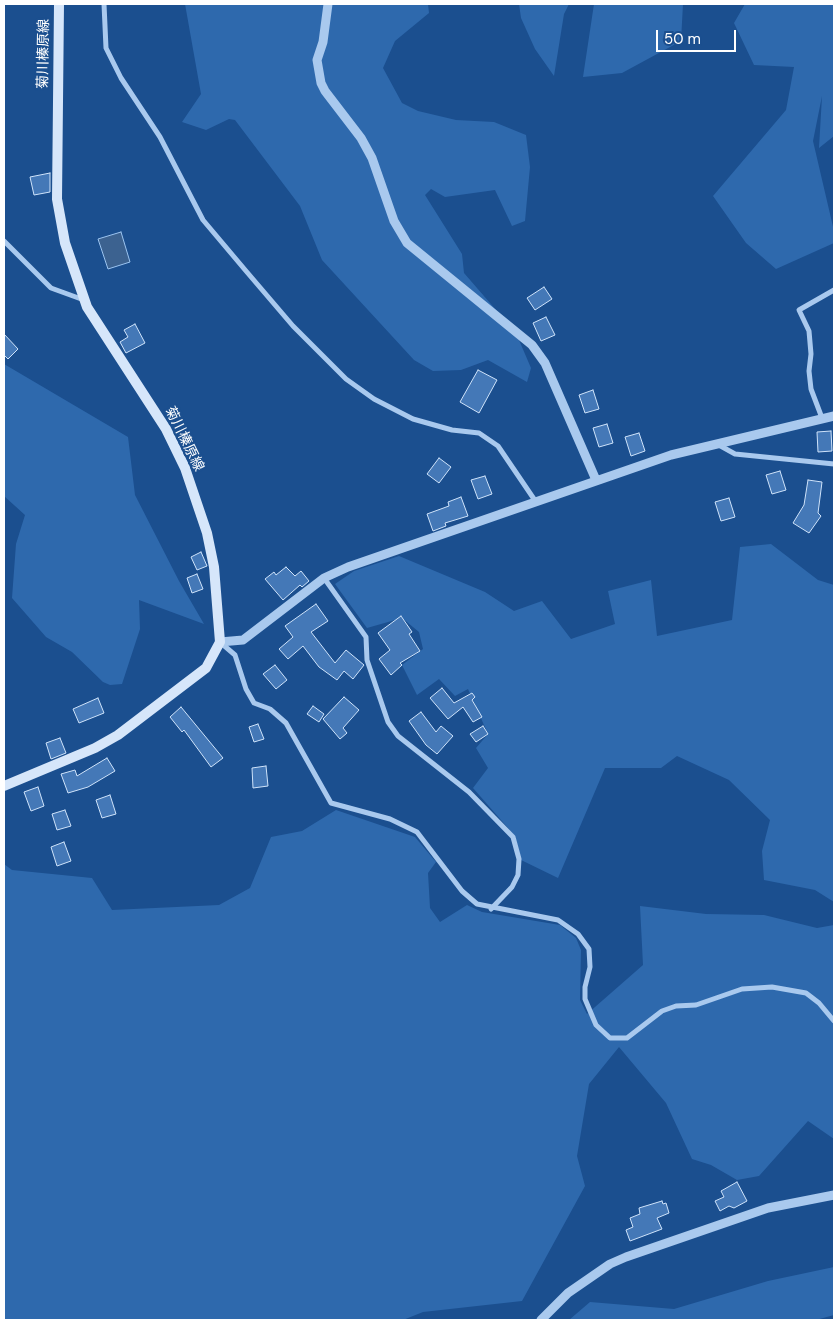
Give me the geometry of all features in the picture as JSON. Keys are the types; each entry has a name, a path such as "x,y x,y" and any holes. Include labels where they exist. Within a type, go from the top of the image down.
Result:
{"main road":[{"name":"菊川榛原線","path":"59,4 57,199 65,242 84,300 94,319 131,372 166,429 185,468 206,533 214,567 220,642"},
{"path":"4,786 95,748 118,735 206,668 220,642"}],"street":[{"path":"104,4 106,48 122,78 160,137 202,220 263,292 319,353 346,378 374,399 413,419 452,430 480,433 498,446 536,502"},
{"path":"328,4 323,42 317,60 321,83 325,92 361,138 372,158 394,221 407,243 532,346 545,364 596,480"},
{"path":"4,241 51,288 84,300"},
{"path":"822,418 811,389 809,331 799,310 834,290"},
{"path":"220,642 243,640 324,578 348,566 670,455 778,431 834,416"},
{"path":"716,444 735,454 834,464"},
{"path":"324,578 366,637 367,660 388,722 398,736 469,792 514,837 519,859 518,875 512,888 491,909"},
{"path":"220,642 236,655 246,689 254,703 270,710 286,723 331,803 390,819 417,832 466,896 477,904 491,909 558,920 578,934 589,949 590,967 584,987 585,999 596,1025 610,1038 627,1038 662,1011 676,1006 696,1005 742,989 772,987 806,993 819,1003 834,1020"},
{"path":"541,1320 568,1293 626,1257 768,1208 834,1195"}],"shaded area":[{"path":"185,4 428,4 429,13 395,41 383,68 402,103 418,111 456,120 494,122 526,135 530,167 525,221 512,226 495,190 445,197 431,189 425,195 462,254 464,273 516,333 531,368 527,382 488,360 461,370 433,371 414,360 322,260 300,206 235,120 229,119 206,130 182,122 201,94"},
{"path":"519,4 569,4 564,14 554,76 535,49 521,18"},
{"path":"594,4 683,4 681,41 622,73 583,77"},
{"path":"745,4 834,4 834,136 819,148 822,96 813,141 834,231 834,243 776,269 746,243 713,196 786,110 794,67 754,65 734,23"},
{"path":"121,232 130,262 108,269 98,239"},
{"path":"4,364 128,437 135,495 179,581 204,624 139,600 140,629 122,684 110,685 103,682 72,652 46,637 12,598 16,544 25,515 4,496"},
{"path":"771,544 818,580 834,585 834,902 815,890 764,880 762,851 770,820 729,780 677,756 661,768 605,768 558,878 521,860 515,836 473,788 488,768 476,748 488,734 468,689 455,696 439,679 417,695 402,665 423,649 419,632 402,618 367,628 335,584 354,571 399,556 485,592 514,611 542,601 571,639 615,624 608,591 651,580 657,636 732,620 740,547"},
{"path":"336,810 415,837 436,862 428,873 430,908 440,922 467,905 482,912 560,925 576,938 581,950 580,1000 587,1014 643,965 640,906 706,914 764,915 817,928 834,925 834,1139 808,1121 759,1176 737,1180 711,1165 692,1159 666,1103 619,1047 589,1084 577,1156 585,1186 522,1301 423,1312 403,1320 4,1320 4,864 12,870 92,878 112,910 219,905 250,888 271,837 302,831"},
{"path":"834,1267 834,1315 816,1320 569,1320 590,1302 674,1309 768,1281"}],"building":[{"path":"50,173 50,192 34,195 30,177"},
{"path":"544,287 552,299 535,310 527,298"},
{"path":"546,317 555,335 541,341 533,323"},
{"path":"135,324 145,343 126,353 120,342 128,337 124,330"},
{"path":"4,334 18,349 8,359 4,355"},
{"path":"478,370 497,380 479,413 460,402"},
{"path":"593,390 599,409 585,413 579,395"},
{"path":"607,424 613,443 599,447 593,428"},
{"path":"831,431 832,451 818,452 817,432"},
{"path":"639,433 645,451 631,456 625,437"},
{"path":"439,458 451,467 439,483 427,474"},
{"path":"780,471 786,490 772,494 766,475"},
{"path":"485,476 492,494 478,499 471,480"},
{"path":"808,480 822,482 818,513 821,516 809,533 793,523 804,505"},
{"path":"461,497 468,516 445,523 446,526 433,531 427,514 449,506 448,502"},
{"path":"729,498 735,517 721,521 715,502"},
{"path":"201,552 207,566 197,570 191,557"},
{"path":"286,567 295,576 301,571 309,581 302,587 300,585 283,600 265,579 274,572 276,575"},
{"path":"197,574 203,589 192,593 187,578"},
{"path":"316,604 328,621 311,632 335,663 346,650 364,665 353,679 344,671 337,680 319,667 303,646 288,659 279,649 293,637 285,626"},
{"path":"401,616 412,632 409,634 420,651 400,663 402,665 391,675 379,659 390,650 378,633"},
{"path":"275,665 287,680 276,689 263,674"},
{"path":"442,688 454,703 472,693 475,697 472,700 482,717 473,722 463,707 448,719 430,698"},
{"path":"344,697 359,710 343,728 347,733 340,739 323,719"},
{"path":"98,698 104,713 79,723 73,709"},
{"path":"313,706 324,714 319,722 307,714"},
{"path":"181,707 223,758 211,767 184,730 182,732 170,717"},
{"path":"421,712 436,732 441,726 453,736 437,754 426,745 409,721"},
{"path":"258,724 264,739 254,742 249,727"},
{"path":"483,726 488,734 476,742 470,734"},
{"path":"60,738 66,753 51,759 46,743"},
{"path":"107,758 115,771 88,787 68,793 61,774 75,770 77,776"},
{"path":"266,766 268,786 253,788 252,768"},
{"path":"38,787 44,806 31,811 24,792"},
{"path":"110,795 116,814 102,818 96,800"},
{"path":"65,810 71,826 57,830 52,814"},
{"path":"64,842 71,861 57,866 51,847"},
{"path":"737,1182 747,1201 734,1208 729,1206 720,1211 715,1201 724,1197 721,1191"},
{"path":"662,1201 663,1204 666,1203 669,1213 657,1218 662,1229 630,1241 626,1230 633,1227 630,1218 640,1214 639,1208"}]}
